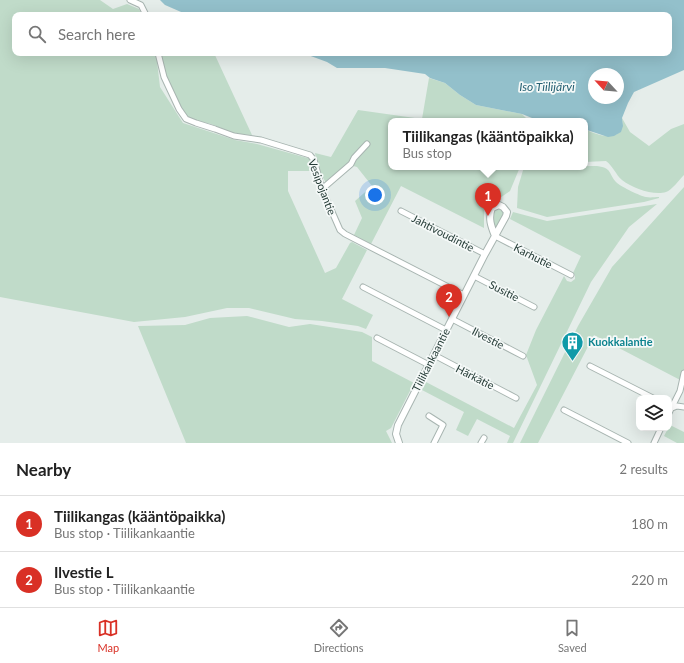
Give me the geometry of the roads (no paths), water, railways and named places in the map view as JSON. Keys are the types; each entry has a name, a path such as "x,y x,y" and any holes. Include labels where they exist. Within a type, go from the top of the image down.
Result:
{"street":[{"path":"135,1 144,9 145,12"},
{"name":"Vesipojantie","path":"159,56 164,75 179,109 186,119 234,136 261,140 310,155 314,160 322,189 340,230 345,234 464,295"},
{"path":"322,189 351,164 354,158 367,144"},
{"name":"Jahtivoudintie","path":"401,211 485,254"},
{"name":"Tiilikankaantie","path":"399,443 396,434 398,425 495,236"},
{"name":"Karhutie","path":"495,236 571,276"},
{"name":"Susitie","path":"474,276 534,307"},
{"path":"363,287 446,330"},
{"name":"Ilvestie","path":"452,319 523,356"},
{"path":"378,338 429,365"},
{"name":"Härkätie","path":"434,355 516,398"},
{"path":"590,366 647,395"},
{"path":"672,404 680,391 684,373"},
{"path":"672,407 684,407"},
{"path":"564,410 628,443"},
{"path":"428,416 443,425 434,443"},
{"path":"654,443 660,431"},
{"path":"481,443 484,438"}],"water":[{"name":"Iso Tiilijärvi","path":"160,0 684,0 684,70 634,92 622,118 623,126 621,132 614,136 608,137 588,130 588,118 532,118 522,114 476,105 445,83 430,78 425,74 385,68 337,68 327,62 311,56 672,56 672,12 181,12 165,5"}],"place":[{"name":"Tiilikangas (kääntöpaikka)","path":"488,216"},
{"name":"Ilvestie L","path":"449,317"},
{"name":"Kuokkalantie","path":"573,362"}]}
